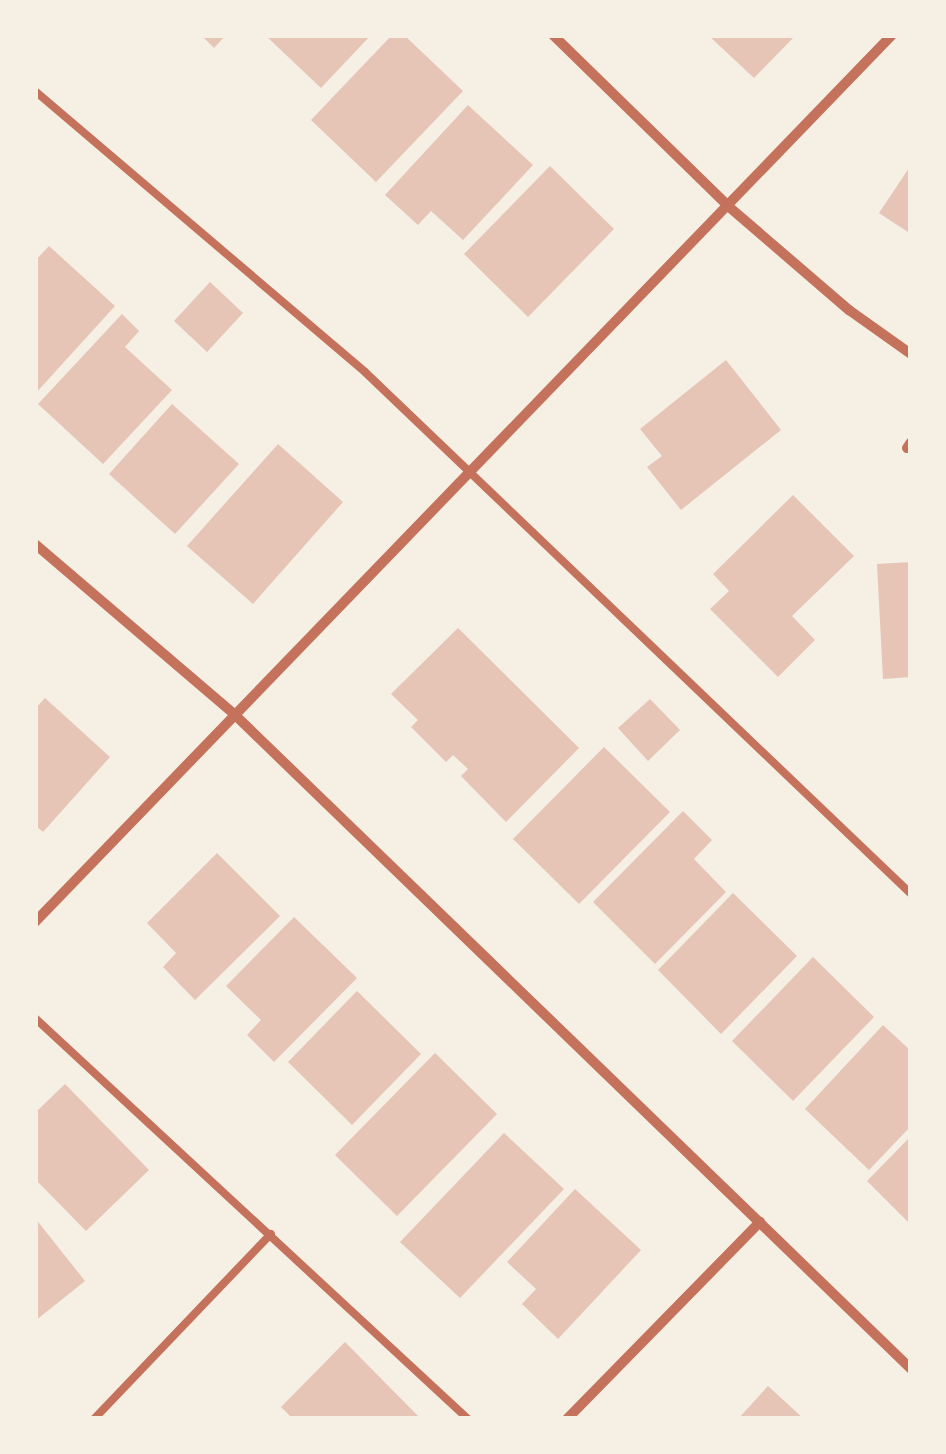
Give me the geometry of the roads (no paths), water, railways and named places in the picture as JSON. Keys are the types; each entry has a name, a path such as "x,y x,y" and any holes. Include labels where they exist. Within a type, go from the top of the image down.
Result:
{"street":[{"path":"554,35 728,206 848,310 911,354"},
{"path":"35,922 892,35"},
{"path":"35,544 235,716 911,1368"},
{"path":"567,1419 760,1222"}],"lane":[{"path":"35,90 366,372 911,894"},
{"path":"35,1018 468,1419"},
{"path":"94,1419 270,1234"}]}
